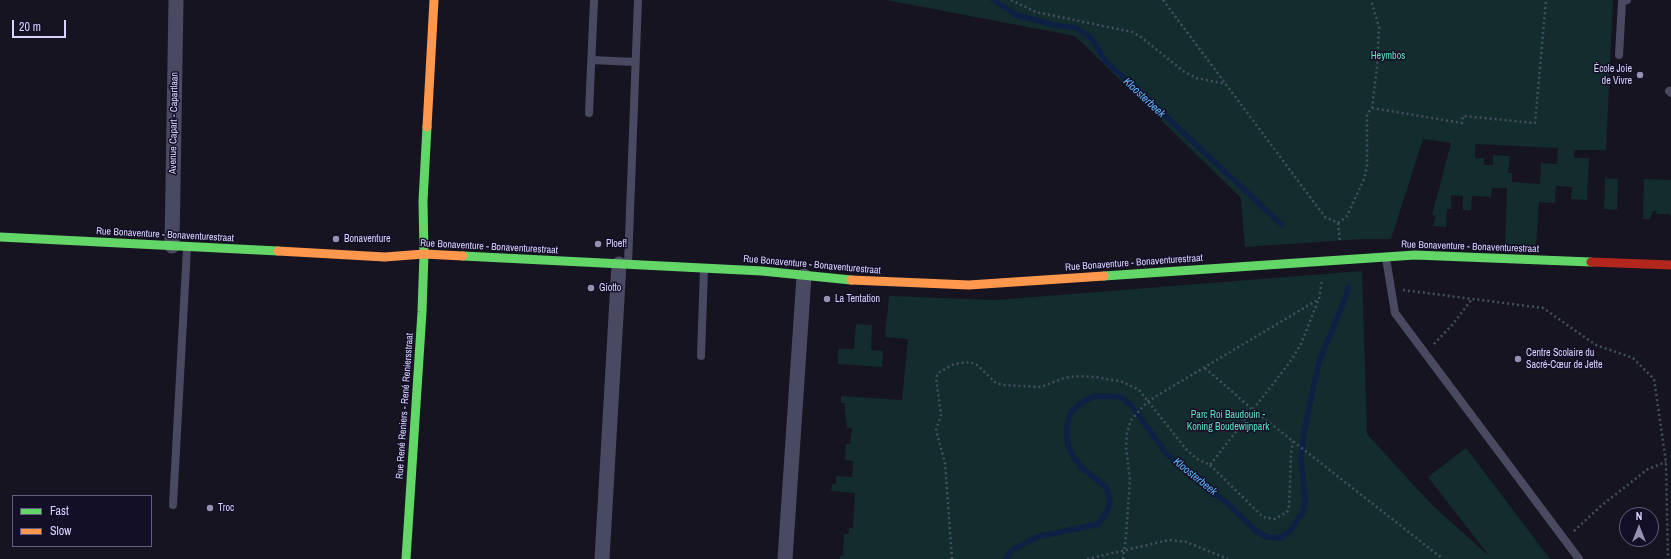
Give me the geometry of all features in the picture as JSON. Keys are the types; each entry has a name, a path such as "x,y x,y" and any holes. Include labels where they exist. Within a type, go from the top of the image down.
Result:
{"street":[{"name":"Avenue Capart - Capartlaan","path":"172,246 176,0"},
{"name":"Rue René Reniers - René Reniersstraat","path":"406,559 422,312 424,254 423,201 434,0"},
{"name":"Rue Bonaventure - Bonaventurestraat","path":"0,237 390,257 424,254 704,268 787,273 834,279 969,285 1415,255 1671,265"},
{"path":"602,559 623,264"},
{"path":"785,559 804,276"}],"lane":[{"path":"589,113 594,0"},
{"path":"623,264 638,0"},
{"path":"1619,55 1622,2 1627,0"},
{"path":"592,60 635,62"},
{"path":"173,505 188,247"},
{"path":"1386,257 1395,313 1579,559"},
{"path":"701,356 704,268"}],"path":[{"path":"1011,0 1036,12 1132,32 1141,37 1182,71 1196,78 1227,84"},
{"path":"1163,0 1325,217 1338,223"},
{"path":"1338,223 1347,216 1364,179 1367,167 1367,114 1372,108 1377,67 1379,27 1371,0"},
{"path":"1372,108 1462,123 1463,116 1535,123 1546,0"},
{"path":"1338,223 1340,246"},
{"path":"1210,465 1290,362 1301,344 1318,299 1325,270 1324,260"},
{"path":"1390,284 1402,290 1542,308 1596,345 1633,358 1654,380 1666,462 1668,559"},
{"path":"1425,353 1453,324 1472,298"},
{"path":"1123,559 1130,479 1126,448 1127,432 1131,420 1148,401 1318,299"},
{"path":"952,559 945,463 936,430 941,415 936,378 938,373 954,364 970,362 977,365 996,383 1003,385 1041,387 1064,378 1096,377 1123,382 1139,390 1186,449 1197,459 1210,465 1263,517 1275,519 1287,512 1289,506 1290,454 1293,440"},
{"path":"1205,368 1252,409 1443,559"},
{"path":"1565,540 1602,505 1648,469 1666,462"},
{"path":"1087,559 1169,540 1186,542 1228,559"}],"green space":[{"name":"Heymbos","path":"886,0 1613,0 1606,150 1574,150 1574,158 1589,158 1587,200 1571,199 1572,187 1556,186 1555,203 1539,202 1536,245 1505,244 1507,188 1492,188 1491,197 1472,196 1471,210 1463,210 1463,196 1451,195 1451,209 1447,209 1446,227 1433,226 1436,216 1432,215 1451,143 1423,139 1391,239 1362,239 1245,247 1241,198 1075,36","holes":["1475,144 1558,148 1557,164 1541,163 1540,184 1512,182 1512,173 1508,173 1510,156 1493,155 1493,165 1484,165 1484,158 1475,158"]},
{"path":"1605,178 1618,179 1617,210 1604,209"},
{"path":"1644,179 1671,180 1671,216 1669,214 1656,214 1657,211 1653,211 1650,219 1643,219"},
{"name":"Parc Roi Baudouin - Koning Boudewijnpark","path":"1362,271 1367,434 1432,505 1490,557 1428,477 1466,448 1550,559 840,559 840,556 843,556 844,534 849,534 849,528 853,528 855,493 831,491 832,484 836,484 836,476 852,477 853,461 845,460 846,444 850,444 852,428 847,428 844,403 841,403 841,396 902,400 908,339 885,337 889,296 996,300"},
{"path":"856,324 872,325 871,350 883,351 882,367 838,364 838,349 854,349"}],"waterway":[{"name":"Kloosterbeek","path":"993,0 1016,15 1054,25 1076,28 1092,39 1105,61 1282,225"},
{"name":"Kloosterbeek","path":"1006,559 1011,551 1037,537 1098,524 1107,512 1110,502 1106,487 1082,468 1074,458 1068,446 1067,425 1071,412 1082,402 1095,396 1121,397 1131,405 1166,453 1182,468 1228,504 1256,531 1268,537 1280,538 1290,531 1303,512 1305,501 1301,458 1304,433 1319,362 1346,296 1348,287"}],"traffic: fast":[{"path":"406,559 422,312 424,254 423,201 427,127"},
{"path":"0,237 278,251"},
{"path":"1104,276 1415,255 1591,262"},
{"path":"463,256 762,271 851,280"}],"traffic: slow":[{"path":"427,127 434,0"},
{"path":"278,251 385,257 424,254 463,256"},
{"path":"851,280 969,285 1104,276"}],"traffic: jam":[{"path":"1591,262 1671,265"}],"place":[{"name":"École Joie de Vivre","path":"1640,75"},
{"name":"Bonaventure","path":"336,239"},
{"name":"Ploef!","path":"598,244"},
{"name":"Giotto","path":"591,288"},
{"name":"La Tentation","path":"827,299"},
{"name":"Centre Scolaire du Sacré-Cœur de Jette","path":"1518,359"},
{"name":"Troc","path":"210,508"}]}
